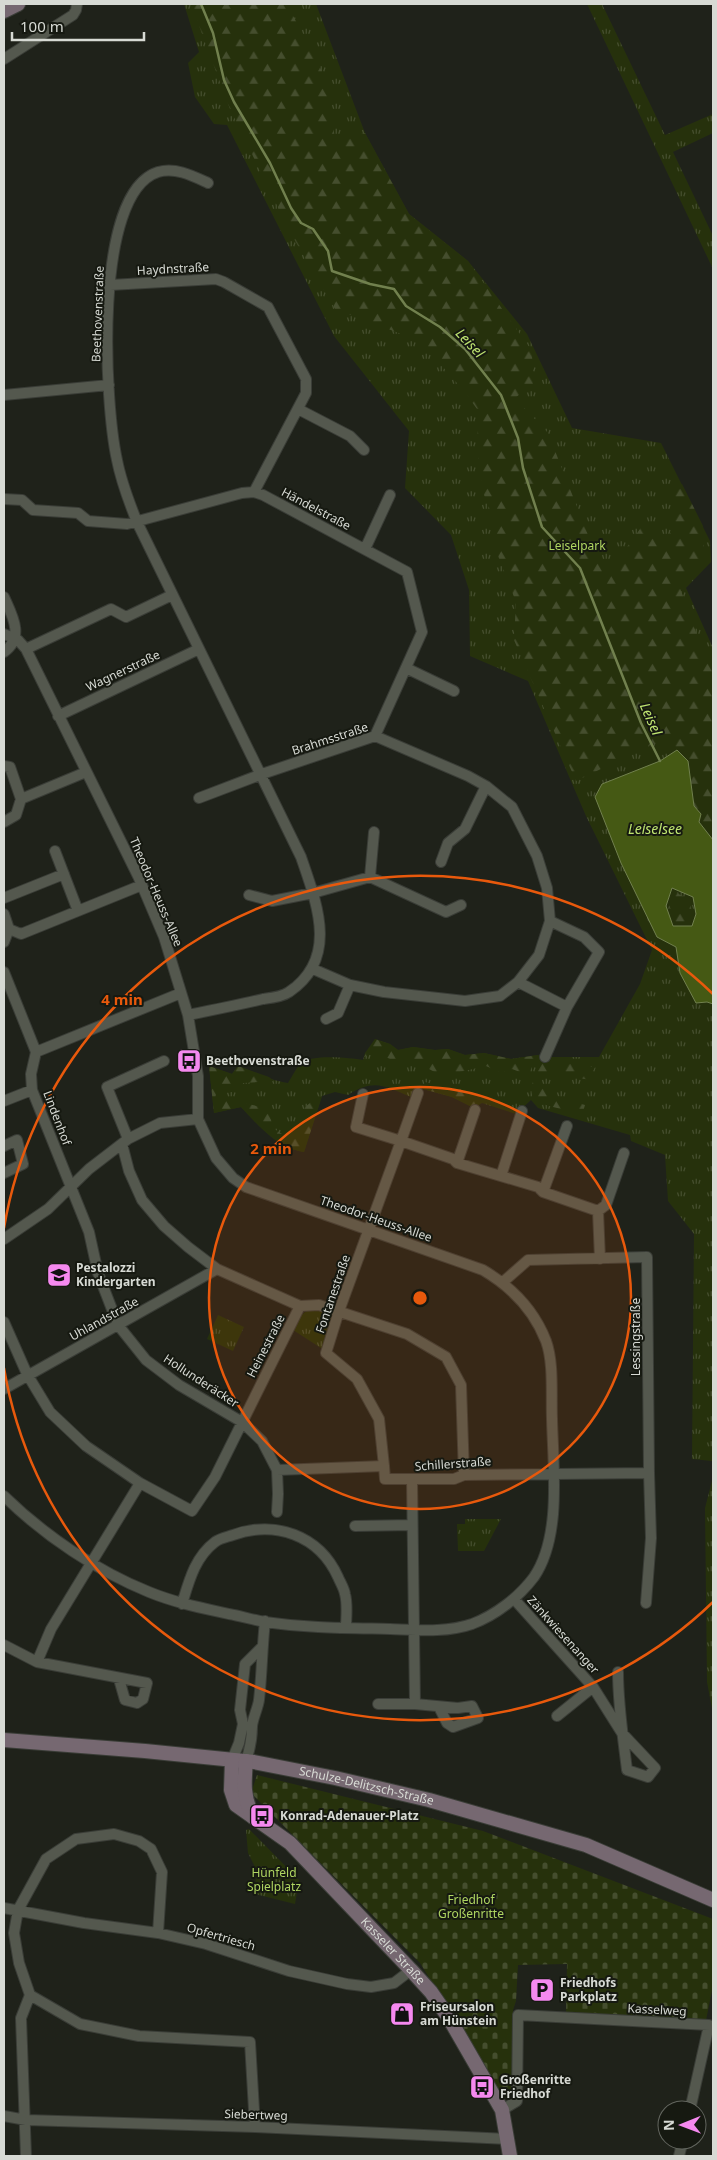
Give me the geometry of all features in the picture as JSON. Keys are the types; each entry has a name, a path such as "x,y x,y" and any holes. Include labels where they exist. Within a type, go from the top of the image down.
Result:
{"main road":[{"path":"4,11 18,4"},
{"name":"Schulze-Delitzsch-Straße","path":"4,1740 246,1761 336,1778 429,1800 586,1845 713,1900"},
{"name":"Kasseler Straße","path":"232,1760 231,1790 236,1806 290,1843 411,1970 450,2018 502,2110 510,2156"},
{"path":"246,1761 244,1783 246,1800 253,1818"}],"street":[{"path":"4,59 73,15 77,4"},
{"name":"Beethovenstraße","path":"208,183 179,171 167,171 148,177 129,198 119,224 110,285 109,385 116,460 137,522 301,857 313,893 320,923 319,952 313,969"},
{"name":"Haydnstraße","path":"110,285 216,279 270,309 306,379 306,393 254,492"},
{"path":"4,395 109,385"},
{"path":"298,409 350,436 364,450"},
{"path":"4,499 22,500 33,510 78,514 88,521 127,524 242,493 254,492"},
{"name":"Händelstraße","path":"254,492 263,495 407,572 422,632 375,736"},
{"path":"365,549 390,495"},
{"path":"26,649 111,609 126,617 172,595"},
{"path":"4,597 14,619 14,639 11,646 4,652"},
{"name":"Theodor-Heuss-Allee","path":"4,634 23,644 26,649 142,885 164,937 188,1015 198,1076 198,1119 216,1158 232,1178 246,1187 474,1266 502,1282 532,1315 546,1342 551,1375 553,1511 547,1548 534,1576 514,1599 491,1615 471,1624 449,1629 413,1630 346,1628 265,1622 182,1604 147,1592 92,1563 27,1519 4,1496"},
{"name":"Wagnerstraße","path":"58,716 199,649"},
{"path":"406,668 454,691"},
{"name":"Brahmsstraße","path":"199,798 262,774 375,736 486,786 512,807 537,856 548,888 550,921 539,955 518,982 500,996 466,1001 384,992 350,984 313,969"},
{"path":"4,766 10,767 22,799 16,815 4,822"},
{"path":"22,799 86,772"},
{"path":"441,862 448,843 465,830 486,786"},
{"path":"370,877 374,832"},
{"path":"55,851 78,911"},
{"path":"4,898 64,874"},
{"path":"249,895 272,901 313,893 370,877 446,912 461,905"},
{"path":"9,929 21,934 142,885"},
{"path":"4,914 9,929 4,942"},
{"path":"544,1057 567,1008 599,952 584,937 550,921"},
{"path":"188,1015 288,993 313,969"},
{"path":"4,972 36,1052 181,993"},
{"path":"518,982 567,1008"},
{"path":"326,1019 338,1012 350,984"},
{"name":"Lindenhof","path":"36,1052 31,1074 32,1090 70,1187"},
{"path":"164,1062 107,1087 125,1141 128,1171 142,1200 164,1226 188,1248 217,1269 300,1306"},
{"path":"4,1101 32,1090"},
{"name":"Fontanestraße","path":"384,1466 379,1420 356,1379 326,1353 339,1311 418,1093"},
{"path":"364,1094 356,1127 538,1188 543,1192 598,1211"},
{"path":"457,1162 475,1110"},
{"path":"501,1176 522,1111"},
{"path":"4,1239 48,1209 89,1169 125,1141 160,1123 198,1119"},
{"path":"543,1192 567,1126"},
{"path":"4,1146 16,1140 23,1164 4,1173"},
{"path":"598,1211 606,1205 624,1153"},
{"name":"Hollunderäcker","path":"70,1187 75,1194 89,1232 98,1273 118,1325 146,1360 179,1385 242,1422 262,1441 276,1470 277,1512"},
{"path":"598,1211 600,1259"},
{"name":"Lessingstraße","path":"502,1282 528,1260 647,1257 649,1473"},
{"name":"Uhlandstraße","path":"4,1389 27,1374 217,1269"},
{"name":"Heinestraße","path":"27,1374 50,1412 86,1446 140,1483 192,1511 215,1477 300,1306 319,1305 407,1334 446,1358 461,1385 464,1475"},
{"path":"4,1322 27,1374"},
{"path":"276,1470 384,1466"},
{"name":"Schillerstraße","path":"384,1466 385,1479 454,1479 464,1475 553,1473"},
{"path":"553,1473 649,1473 652,1538 646,1602"},
{"path":"412,1479 415,1704"},
{"path":"37,1662 51,1629 140,1483"},
{"path":"355,1526 412,1525"},
{"path":"182,1604 194,1565 216,1541 257,1529 275,1530 290,1533 311,1542 333,1566 346,1594 346,1628"},
{"name":"Zänkwiesenanger","path":"514,1599 593,1687 622,1733 618,1702 618,1672"},
{"path":"232,1760 247,1725 257,1711 263,1666 262,1647 265,1622"},
{"path":"4,1645 37,1662 120,1679"},
{"path":"246,1761 253,1738 240,1710 245,1664 262,1647"},
{"name":"Zänkwiesenanger","path":"557,1716 593,1687"},
{"path":"378,1704 415,1704 439,1707"},
{"path":"26,2156 21,2018 30,1995 19,1963 14,1932 18,1910 46,1859 76,1839 114,1834 139,1841 151,1849 162,1872 158,1933"},
{"name":"Opfertriesch","path":"4,1908 84,1923 158,1933 206,1944 289,1972 347,1984 371,1987 394,1982 411,1970"},
{"path":"30,1995 80,2024 139,2036 250,2042 255,2127"},
{"name":"Kasselweg","path":"502,2110 517,2101 518,2015 709,2025 692,2100"},
{"name":"Siebertweg","path":"4,2116 26,2120 255,2127 508,2140"}],"green space":[{"name":"Leiselpark","path":"184,4 316,4 365,133 409,214 468,261 527,334 572,428 661,443 710,541 711,562 686,588 713,648 712,1461 692,1459 694,1234 668,1201 665,1155 631,1141 630,1135 538,1108 531,1100 516,1114 482,1103 474,1108 452,1097 423,1089 411,1097 386,1087 373,1085 348,1095 335,1092 322,1096 304,1152 294,1150 277,1141 262,1129 241,1107 214,1113 209,1066 232,1074 238,1066 288,1083 299,1065 307,1060 331,1057 363,1060 365,1053 375,1039 390,1044 398,1050 413,1047 435,1050 448,1049 465,1055 484,1053 511,1059 538,1055 545,1057 599,1057 640,984 652,950 586,816 528,681 470,656 469,590 451,535 405,488 409,431 334,336 227,125 214,124 195,97 188,63 199,52"},
{"path":"191,4 287,4 329,85 334,141 365,133 409,214 468,261 532,351 533,384 515,398 548,433 603,573 611,569 643,525 669,537 675,516 667,488 682,484 703,526 704,559 679,585 703,652 713,666 713,840 699,822 701,814 694,806 688,761 663,739 576,781 514,640 516,602 490,535 495,522 484,495 478,459 477,409 464,391 420,341 335,309 290,232 230,109"},
{"path":"587,4 602,4 665,135 713,114 713,133 673,152 713,236 713,269"},
{"path":"674,892 690,899 692,915 688,924 675,924 669,905"},
{"path":"375,1039 390,1044 398,1050 413,1047 435,1050 448,1049 465,1055 484,1053 511,1059 538,1055 528,1075 512,1069 501,1073 486,1066 442,1076 416,1062 390,1059 375,1052 364,1057"},
{"path":"551,1061 595,1067 591,1080 553,1074 544,1075 540,1080 553,1094 585,1105 582,1115 547,1105 533,1097 531,1090 534,1078 542,1063"},
{"path":"209,1066 232,1074 238,1066 269,1077 274,1081 243,1083 232,1092 216,1094 215,1099 236,1097 248,1104 269,1111 273,1128 285,1136 304,1124 306,1114 304,1108 317,1097 322,1096 304,1152 294,1150 277,1141 262,1129 241,1107 214,1113"},
{"path":"425,1082 440,1086 480,1090 474,1108 452,1097 423,1089"},
{"path":"309,1309 322,1309 334,1315 324,1350 293,1330 299,1317"},
{"path":"218,1315 244,1327 233,1351 207,1339"},
{"path":"713,1477 713,1714 707,1682 705,1508"},
{"path":"465,1519 501,1519 484,1551 458,1551 457,1524 465,1524"},
{"name":"Friedhof Großenritte","path":"257,1775 483,1831 713,1919 713,1986 706,2020 566,2014 567,1964 518,1965 516,2001 513,2010 513,2098 504,2098 420,1963 251,1793"},
{"name":"Hünfeld Spielplatz","path":"249,1829 299,1880 295,1904 255,1894 256,1869 248,1853 246,1830"}],"water":[{"name":"Leiselsee","path":"677,750 688,761 694,806 701,814 699,822 713,840 713,1004 707,1002 696,1003 680,973 676,947 657,937 621,863 595,797 602,784 660,761","holes":["672,888 693,897 696,914 692,926 673,926 666,906"]}],"waterway":[{"name":"Leisel","path":"201,4 213,33 224,80 234,102 270,163 291,208 301,223 313,229 328,251 332,271 370,284 394,289 406,306 440,327 465,349 501,395 518,438 523,468 542,527 580,568 641,723 660,761"}],"place":[{"name":"Beethovenstraße","path":"189,1061"},
{"name":"Pestalozzi Kindergarten","path":"59,1275"},
{"name":"Konrad-Adenauer-Platz","path":"262,1816"},
{"name":"Friedhofs Parkplatz","path":"542,1990"},
{"name":"Friseursalon am Hünstein","path":"402,2014"},
{"name":"Großenritte Friedhof","path":"482,2087"}]}
